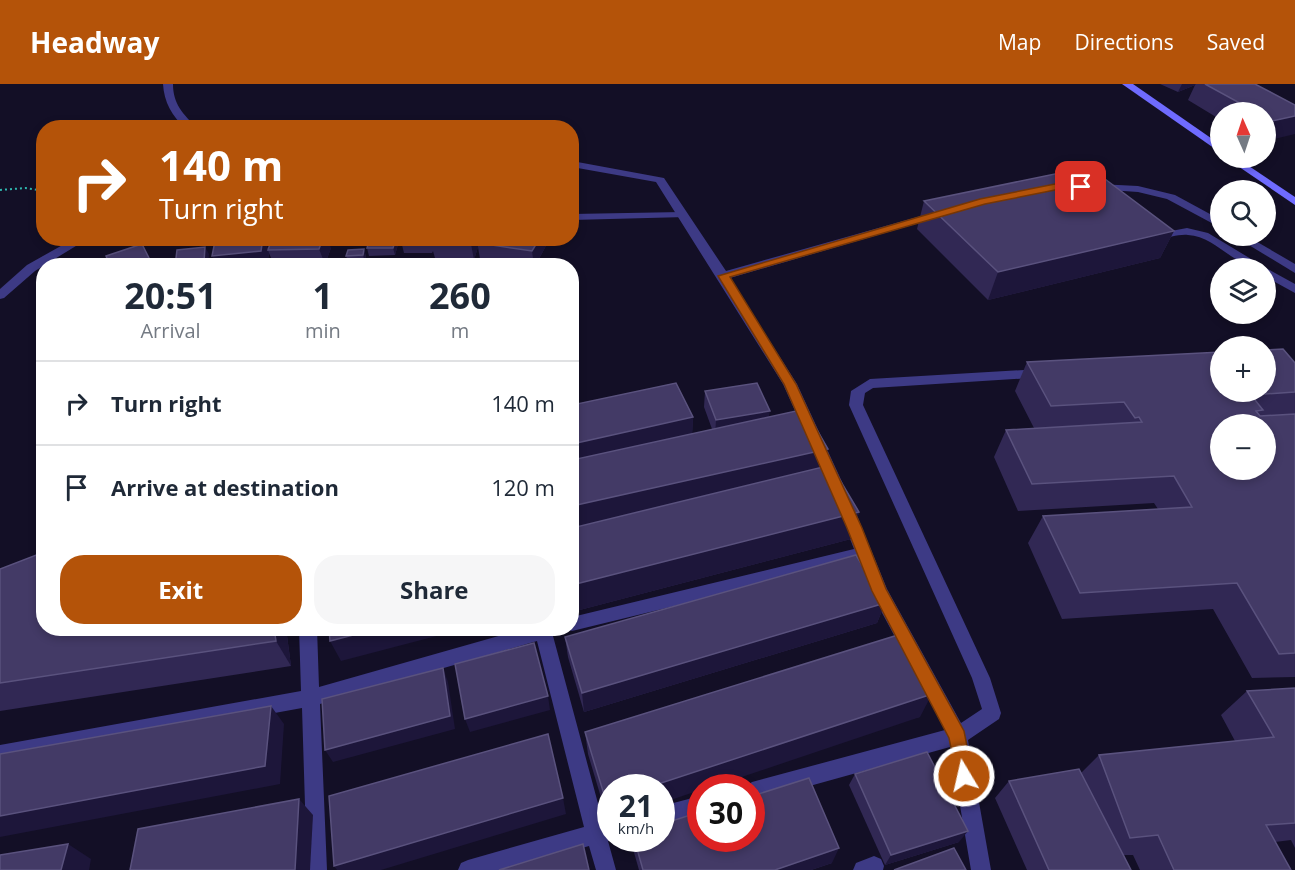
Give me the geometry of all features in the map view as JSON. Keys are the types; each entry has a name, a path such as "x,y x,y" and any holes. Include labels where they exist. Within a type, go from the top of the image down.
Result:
{"street":[{"path":"168,84 170,103 183,120"},
{"path":"1127,84 1210,142"},
{"path":"579,165 660,180 790,384 802,423 864,553 879,591 958,736 981,870"},
{"path":"1246,168 1295,202"},
{"path":"1081,187 1138,189 1171,197 1210,219"},
{"path":"723,276 950,211"},
{"path":"579,217 682,215"},
{"path":"1160,236 1187,231 1204,235 1243,258"},
{"path":"49,258 70,246"},
{"path":"1257,246 1295,269"},
{"path":"0,295 36,265"},
{"path":"1276,278 1295,289"},
{"path":"765,788 958,736 992,713 981,678 856,405 858,391 870,384 1057,373"},
{"path":"579,622 864,553"},
{"path":"308,636 317,870"},
{"path":"0,754 311,698 523,636"},
{"path":"549,636 597,810"},
{"path":"468,870 597,834"},
{"path":"605,852 606,870"}],"path":[{"path":"0,190 25,188 36,190"}],"building":[{"path":"1205,84 1255,84 1295,105 1295,116 1276,120 1276,102 1238,102"},
{"path":"1089,167 1174,231 998,272 924,201"},
{"path":"136,246 143,246 149,258 107,258 106,256"},
{"path":"214,246 262,246 261,251 212,256"},
{"path":"269,246 320,246 319,249 268,250"},
{"path":"368,246 394,246 393,248 367,248"},
{"path":"498,246 535,246 532,251"},
{"path":"205,247 204,258 176,258 177,250"},
{"path":"364,249 363,255 346,256 348,250"},
{"path":"1276,349 1283,349 1295,363 1295,392 1276,393"},
{"path":"1210,353 1210,402 1257,402 1263,410 1256,411 1258,414 1210,414 1210,480 1276,480 1276,415 1295,414 1295,653 1279,654 1237,583 1080,593 1043,516 1192,507 1174,476 1032,484 1006,430 1142,422 1139,417 1135,418 1124,402 1051,406 1027,362"},
{"path":"676,383 693,417 579,442 579,404"},
{"path":"757,383 770,411 716,420 705,391"},
{"path":"805,409 828,449 579,504 579,458"},
{"path":"831,465 859,512 579,583 579,526"},
{"path":"36,555 36,636 275,636 276,641 0,683 0,569"},
{"path":"856,555 885,603 582,693 565,637 579,636 579,633"},
{"path":"898,635 932,694 675,778 675,774 598,774 585,732"},
{"path":"330,636 349,636 330,641"},
{"path":"534,643 548,696 465,719 455,664"},
{"path":"443,668 450,716 325,750 322,699"},
{"path":"1295,688 1295,823 1266,825 1291,870 1174,870 1158,835 1130,838 1099,755 1274,737 1247,691"},
{"path":"271,706 265,766 0,816 0,754"},
{"path":"548,734 563,798 334,866 329,796"},
{"path":"927,752 968,831 891,855 855,774"},
{"path":"1079,769 1131,870 1049,870 1009,781"},
{"path":"809,778 839,848 775,870 643,870 638,852 675,852 675,820 687,816 687,852 765,852 765,792"},
{"path":"299,799 295,870 130,870 138,829"},
{"path":"68,844 61,870 0,870 0,855"},
{"path":"583,844 589,870 499,870"},
{"path":"954,848 966,870 894,870"}],"route":[{"path":"964,776 958,736 879,591 855,528 790,384 723,276 984,201 1060,186 1081,187"}]}
